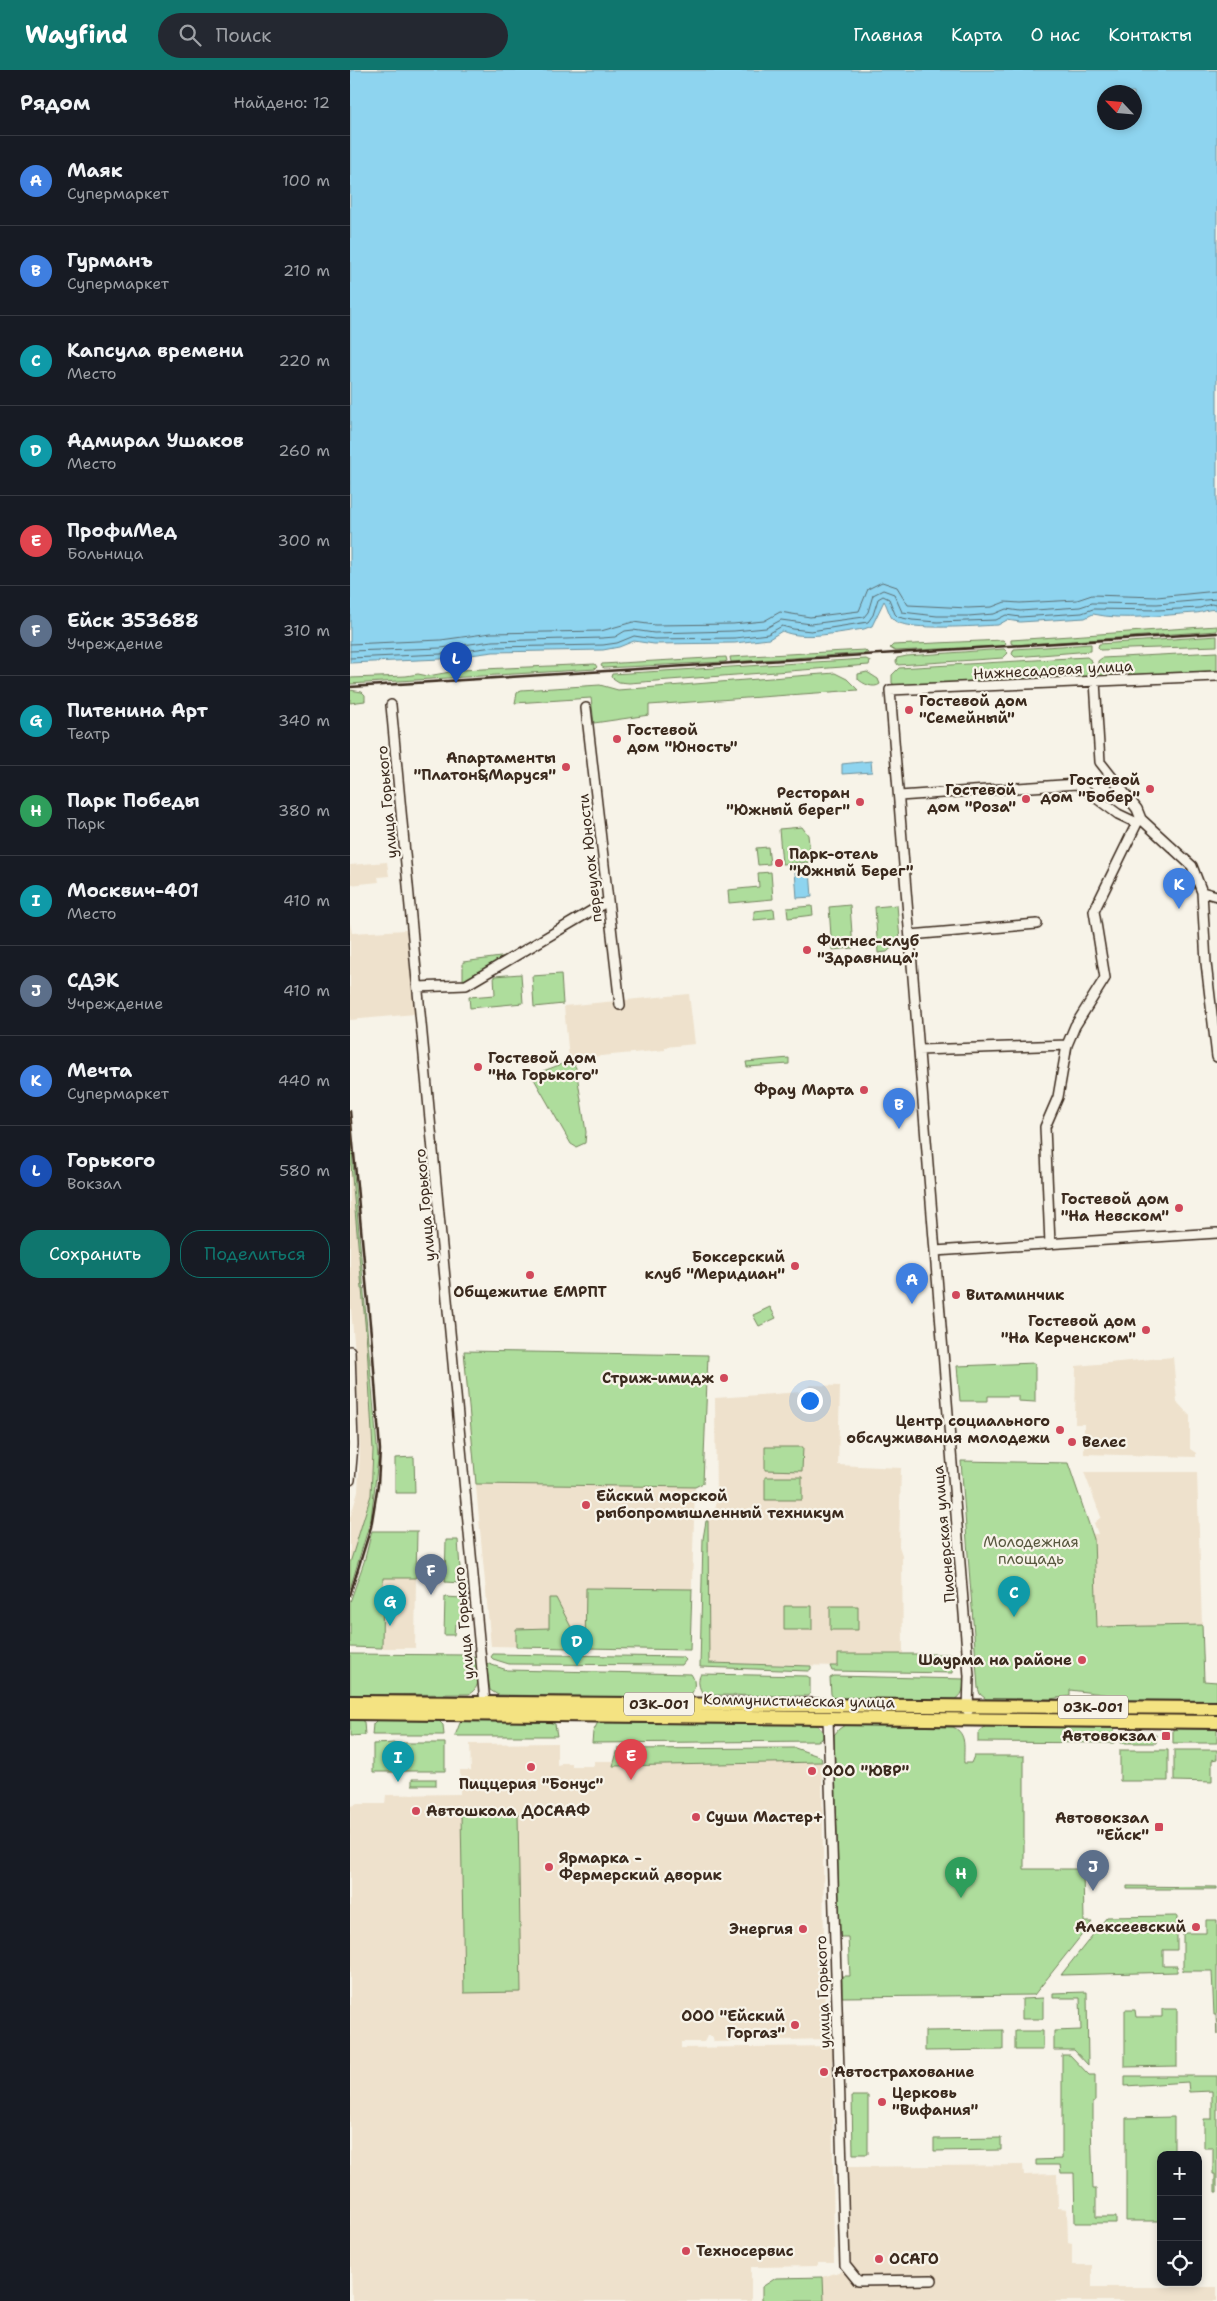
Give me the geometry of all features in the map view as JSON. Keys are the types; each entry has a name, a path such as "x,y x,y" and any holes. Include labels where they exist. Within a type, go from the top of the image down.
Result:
{"main road":[{"name":"Коммунистическая улица","path":"350,1702 968,1713 1217,1722"},
{"name":"Коммунистическая улица","path":"350,1713 828,1718 1217,1708"}],"street":[{"name":"Нижнесадовая улица","path":"890,690 1217,676"},
{"path":"1050,1244 1045,1127 1058,1097 1068,1045 1075,1026 1105,978 1094,911 1139,821 1138,809 1100,762 1095,681"},
{"name":"Пионерская улица","path":"890,690 969,1676 968,1713"},
{"name":"улица Горького","path":"392,705 485,1703"},
{"name":"переулок Юности","path":"586,708 620,1005"},
{"path":"899,796 1077,784 1118,814 1139,821 1192,866 1202,892 1206,963 1217,1057"},
{"path":"1202,892 1217,896"},
{"path":"418,987 466,985 608,902"},
{"path":"910,935 1037,924"},
{"path":"919,1050 1068,1045"},
{"path":"935,1251 1217,1233"},
{"path":"350,1351 354,1446 350,1480"},
{"name":"улица Горького","path":"828,1718 845,2265 858,2282 932,2280"}],"shaded area":[{"path":"387,862 389,876 378,877 379,882 350,885 350,865"},
{"path":"350,923 352,933 406,930 415,1014 350,1020"},
{"path":"689,994 695,1044 665,1047 665,1050 569,1059 564,1006"},
{"path":"350,1154 367,1345 373,1450 371,1495 350,1563 350,1518 358,1492 360,1450 356,1364 350,1298"},
{"path":"1173,1357 1177,1402 1190,1416 1190,1449 1196,1453 1196,1457 1084,1454 1084,1424 1075,1424 1076,1366"},
{"name":"Ейский морской рыбопромышленный техникум","path":"464,1359 708,1359 703,1483 695,1487 690,1650 491,1646"},
{"path":"810,1385 840,1386 838,1465 901,1468 899,1546 902,1555 903,1655 838,1654 838,1666 709,1663 708,1521 716,1506 715,1398 801,1392"},
{"path":"1084,1472 1197,1472 1202,1625 1097,1627 1093,1534 1098,1534 1094,1523 1101,1517"},
{"path":"383,1577 416,1578 415,1648 382,1648"},
{"path":"557,1743 557,1766 561,1765 561,1763 572,1763 572,1766 594,1766 594,1761 613,1761 614,1766 822,1762 825,2039 714,2042 712,2036 707,2036 704,2042 681,2042 681,2048 835,2046 835,2060 832,2060 834,2263 818,2263 818,2266 751,2267 751,2301 352,2301 350,2239 350,1806 358,1804 385,1804 386,1795 460,1794 460,1770 471,1770 470,1744"},
{"path":"1023,2165 1024,2175 1057,2174 1058,2208 1067,2209 1068,2242 1072,2243 1072,2265 1092,2265 1092,2287 1217,2287 1217,2301 824,2301 823,2277 851,2268 848,2167"}],"green space":[{"path":"1217,626 1217,631 1014,645 1011,643 1011,640"},
{"path":"1217,636 1217,646 1100,650 1098,647 1099,644"},
{"path":"1003,640 1006,643 1004,646 895,651 890,648 893,645"},
{"path":"1091,644 1091,651 1015,657 1012,654 1014,649"},
{"path":"1004,649 1008,653 1003,658 898,665 896,662 897,658 907,656"},
{"path":"865,650 868,653 731,662 730,657"},
{"path":"1217,652 1217,673 1101,677 1098,669 1098,661 1102,658"},
{"path":"726,657 727,661 724,662 604,668 601,666 602,664"},
{"path":"1087,657 1092,661 1092,674 1089,678 896,686 892,683 892,675 899,668"},
{"path":"866,659 870,661 869,665 629,683 619,682 611,677 612,674"},
{"path":"595,664 597,667 595,669 350,684 350,678 418,674 428,676 461,670"},
{"path":"867,672 878,679 880,684 875,686 869,685 858,679 858,674"},
{"path":"835,673 847,679 858,690 649,705 649,715 594,723 591,698 515,703 517,693 521,690 600,685 618,690"},
{"path":"350,690 362,692 365,695 365,701 350,703"},
{"path":"802,827 808,835 811,862 782,864 779,829"},
{"path":"768,847 770,864 758,865 756,848"},
{"path":"771,872 773,899 729,903 728,890 759,887 758,873"},
{"path":"850,905 853,948 832,950 829,907"},
{"path":"897,905 900,940 887,952 878,953 875,907"},
{"path":"812,906 813,915 788,918 787,908"},
{"path":"774,909 775,918 754,920 754,911"},
{"path":"508,956 469,980 463,980 463,962"},
{"path":"521,974 523,1003 470,1008 469,997 495,995 494,976"},
{"path":"561,974 563,1004 534,1007 532,976"},
{"path":"789,1058 789,1064 747,1067 746,1062"},
{"path":"567,1062 574,1064 576,1068 586,1132 585,1143 576,1147 571,1144 534,1079 538,1073"},
{"path":"350,1127 378,1459 371,1519 350,1589 350,1563 371,1495 373,1450 367,1345 350,1154"},
{"path":"770,1307 776,1318 759,1326 753,1315"},
{"path":"464,1351 708,1355 703,1483 695,1487 476,1484"},
{"path":"1035,1363 1035,1402 1018,1401 1018,1396 988,1396 988,1401 960,1401 957,1366"},
{"path":"765,1447 803,1447 802,1471 765,1470"},
{"path":"414,1457 415,1493 395,1493 395,1458"},
{"name":"Молодежная площадь","path":"961,1461 1068,1463 1094,1539 1097,1627 1202,1625 1204,1681 1217,1682 1217,1701 1120,1700 1119,1696 1070,1690 1070,1696 1050,1699 986,1699 980,1694 978,1688"},
{"path":"765,1477 802,1477 802,1500 765,1500"},
{"path":"706,1521 708,1521 709,1663 811,1666 811,1669 808,1671 700,1667 703,1539"},
{"path":"372,1531 417,1531 416,1578 383,1578 382,1648 350,1647 350,1602 364,1562"},
{"path":"446,1540 458,1540 461,1583 445,1582"},
{"path":"586,1588 692,1589 690,1650 585,1648"},
{"path":"445,1597 463,1598 465,1625 455,1625 454,1635 444,1635"},
{"path":"549,1598 556,1598 572,1629 572,1648 516,1647 516,1629 549,1628"},
{"path":"784,1606 812,1606 812,1630 784,1630"},
{"path":"830,1606 858,1606 858,1630 830,1630"},
{"path":"350,1654 466,1655 477,1657 478,1682 469,1694 350,1695"},
{"path":"493,1654 683,1657 686,1660 682,1665 509,1664 493,1659 491,1657"},
{"path":"838,1654 954,1654 953,1673 832,1671 830,1666 838,1666"},
{"path":"486,1663 507,1670 691,1674 694,1688 686,1698 498,1695 490,1690"},
{"path":"701,1674 807,1676 810,1678 810,1694 807,1696 708,1695 703,1694 700,1687 699,1679"},
{"path":"834,1676 964,1679 964,1683 961,1694 953,1701 834,1699 831,1694 830,1678"},
{"path":"350,1719 359,1719 364,1722 365,1735 350,1736"},
{"path":"377,1720 439,1721 443,1725 444,1735 372,1735 373,1724"},
{"path":"463,1721 545,1721 555,1724 557,1736 455,1736 460,1723"},
{"path":"598,1722 815,1724 820,1728 823,1738 818,1741 592,1743 593,1732"},
{"path":"845,1725 953,1727 958,1730 963,1738 964,1763 971,1763 974,1756 1024,1756 1024,1869 1083,1869 1084,1922 1092,1922 1034,1995 842,1997 842,1976 850,1976 848,1937 840,1937 834,1735"},
{"path":"986,1726 1114,1728 1114,1743 978,1742 978,1733"},
{"path":"1173,1728 1217,1728 1217,1743 1173,1743"},
{"path":"1120,1732 1156,1735 1156,1743 1121,1743"},
{"path":"396,1743 396,1772 373,1772 373,1744"},
{"path":"402,1743 445,1743 445,1771 402,1771"},
{"path":"795,1748 821,1757 822,1762 613,1766 618,1749"},
{"path":"1120,1750 1168,1750 1168,1781 1120,1781"},
{"path":"1174,1750 1217,1750 1217,1759 1212,1760 1212,1782 1174,1781"},
{"path":"412,1779 436,1779 436,1785 412,1785"},
{"path":"518,1813 521,1992 464,1993 461,1814"},
{"path":"1127,1886 1217,1887 1217,1889 1127,1889"},
{"path":"1177,1916 1177,1950 1163,1950 1163,1966 1177,1966 1177,1972 1061,1975 1107,1917"},
{"path":"1206,1920 1217,1920 1217,2035 1212,1971 1183,1971 1183,1933 1206,1933"},
{"path":"1087,1992 1088,2065 1074,2050 1054,2050 1054,2031 1081,2030 1080,1998 1053,1998 1053,1993"},
{"path":"1043,1998 1043,2019 1022,2019 1022,1999"},
{"path":"1162,2009 1177,2009 1177,2066 1125,2067 1125,2010 1135,2010 1136,2017 1162,2017"},
{"path":"1003,2030 1003,2050 925,2051 925,2031"},
{"path":"1015,2031 1043,2031 1043,2050 1015,2050"},
{"path":"1062,2055 1070,2055 1089,2075 1095,2075 1095,2101 1093,2102 1093,2121 1091,2122 1093,2189 1096,2189 1096,2217 1116,2217 1116,2223 1075,2223 1074,2173 1061,2173 1060,2165 1036,2165 1036,2160 1062,2159"},
{"path":"1125,2076 1217,2076 1217,2192 1215,2192 1215,2174 1213,2174 1213,2148 1204,2148 1204,2119 1212,2119 1212,2091 1189,2092 1188,2082 1125,2086"},
{"path":"852,2096 868,2096 868,2154 853,2154"},
{"path":"1174,2117 1174,2151 1157,2151 1157,2221 1126,2221 1126,2118"},
{"path":"1001,2138 1001,2150 934,2151 934,2139"},
{"path":"823,2277 824,2301 762,2301 762,2287 776,2278"}],"water":[{"path":"350,70 1217,70 1217,610 1144,617 1118,617 1093,614 1085,618 1020,622 1007,620 998,625 929,627 914,626 895,621 891,617 884,601 872,626 864,629 822,635 791,634 782,631 769,639 735,643 654,644 634,641 619,647 603,650 493,652 441,659 350,663"},
{"path":"871,761 872,772 842,774 842,764"},
{"path":"810,870 812,897 797,898 795,871"}],"railway":[{"path":"350,687 1217,633"},
{"path":"350,1111 380,1450 378,1484 371,1527 350,1595"}],"place":[{"name":"Горького","path":"456,683"},
{"name":"Гостевой дом \"Семейный\"","path":"909,710"},
{"name":"Гостевой дом \"Юность\"","path":"617,739"},
{"name":"Апартаменты \"Платон&Маруся\"","path":"566,767"},
{"name":"Гостевой дом \"Бобер\"","path":"1150,789"},
{"name":"Гостевой дом \"Роза\"","path":"1026,799"},
{"name":"Ресторан \"Южный берег\"","path":"860,802"},
{"name":"Парк-отель \"Южный Берег\"","path":"779,863"},
{"name":"Мечта","path":"1179,909"},
{"name":"Фитнес-клуб \"Здравница\"","path":"807,950"},
{"name":"Гостевой дом \"На Горького\"","path":"478,1067"},
{"name":"Фрау Марта","path":"864,1090"},
{"name":"Гурманъ","path":"899,1129"},
{"name":"Гостевой дом \"На Невском\"","path":"1179,1208"},
{"name":"Боксерский клуб \"Меридиан\"","path":"795,1266"},
{"name":"Общежитие ЕМРПТ","path":"530,1275"},
{"name":"Витаминчик","path":"956,1295"},
{"name":"Маяк","path":"912,1304"},
{"name":"Гостевой дом \"На Керченском\"","path":"1146,1330"},
{"name":"Стриж-имидж","path":"724,1378"},
{"name":"Центр социального обслуживания молодежи","path":"1060,1430"},
{"name":"Велес","path":"1072,1442"},
{"name":"Ейский морской рыбопромышленный техникум","path":"586,1505"},
{"name":"Ейск 353688","path":"431,1595"},
{"name":"Капсула времени","path":"1014,1617"},
{"name":"Питенина Арт","path":"390,1626"},
{"name":"Шаурма на районе","path":"1082,1660"},
{"name":"Адмирал Ушаков","path":"577,1666"},
{"name":"Автовокзал","path":"1166,1736"},
{"name":"Пиццерия \"Бонус\"","path":"531,1767"},
{"name":"ООО \"ЮВР\"","path":"812,1771"},
{"name":"ПрофиМед","path":"631,1780"},
{"name":"Москвич-401","path":"398,1782"},
{"name":"Автошкола ДОСААФ","path":"416,1811"},
{"name":"Суши Мастер+","path":"696,1817"},
{"name":"Автовокзал \"Ейск\"","path":"1159,1827"},
{"name":"Ярмарка - Фермерский дворик","path":"549,1867"},
{"name":"СДЭК","path":"1093,1891"},
{"name":"Парк Победы","path":"961,1898"},
{"name":"Алексеевский","path":"1196,1927"},
{"name":"Энергия","path":"803,1929"},
{"name":"ООО \"Ейский Горгаз\"","path":"795,2025"},
{"name":"Автострахование","path":"824,2072"},
{"name":"Церковь \"Вифания\"","path":"882,2102"},
{"name":"Техносервис","path":"686,2251"},
{"name":"ОСАГО","path":"879,2259"}]}
